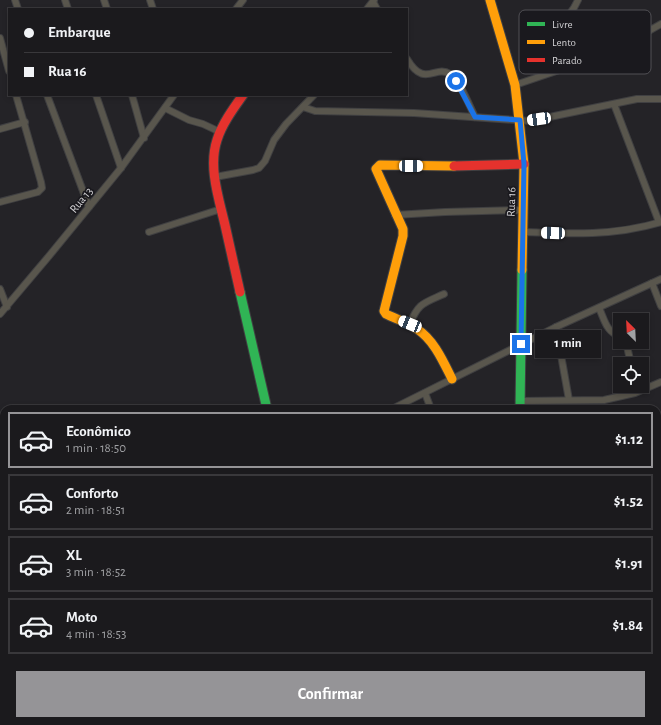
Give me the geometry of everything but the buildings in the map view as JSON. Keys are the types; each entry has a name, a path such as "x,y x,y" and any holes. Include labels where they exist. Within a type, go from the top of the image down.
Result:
{"street":[{"path":"236,5 243,0"},
{"name":"Rua 16","path":"490,0 515,84 524,164 520,405"},
{"path":"573,10 578,0"},
{"path":"651,30 661,24"},
{"path":"0,38 2,56 8,69"},
{"path":"408,61 411,67 420,74 442,72 449,73 456,81 475,117"},
{"path":"515,84 546,74"},
{"path":"0,202 38,192 42,188 16,96"},
{"path":"48,96 89,207"},
{"path":"96,96 120,168"},
{"path":"132,96 144,138"},
{"name":"Rua 13","path":"0,314 144,138 173,96"},
{"path":"242,96 220,132 215,146 215,177 266,405"},
{"path":"215,177 260,168 265,161 274,140 295,114 313,96"},
{"path":"303,107 316,111 414,113 530,121 637,99 661,98"},
{"path":"522,232 585,234 620,232 660,222 614,104"},
{"path":"165,108 189,120 203,124 220,132"},
{"path":"0,129 24,122"},
{"path":"452,379 429,339 422,332 410,324 386,314 384,311 403,236 402,230 376,169 378,166 524,164"},
{"path":"149,232 221,209"},
{"path":"395,215 523,210"},
{"path":"400,405 521,344 661,278"},
{"path":"652,283 661,306"},
{"path":"0,289 7,307"},
{"path":"410,324 415,311 419,307 444,294"},
{"path":"599,308 608,328 613,334"},
{"path":"556,327 569,400"},
{"path":"649,387 661,382"},
{"path":"425,393 430,405"},
{"path":"520,405 569,400 604,400 635,393"}],"traffic: fast":[{"path":"520,405 522,270"},
{"path":"240,292 266,405"}],"traffic: slow":[{"path":"490,0 515,85 524,164 522,270"},
{"path":"452,379 438,351 428,339 413,327 386,314 384,311 403,236 403,229 376,169 380,165 454,166"}],"traffic: jam":[{"path":"240,292 217,194 214,161 219,134 228,117 242,96"},
{"path":"454,166 524,164"}],"route":[{"path":"456,81 475,117 520,120 524,164 521,344"}]}
